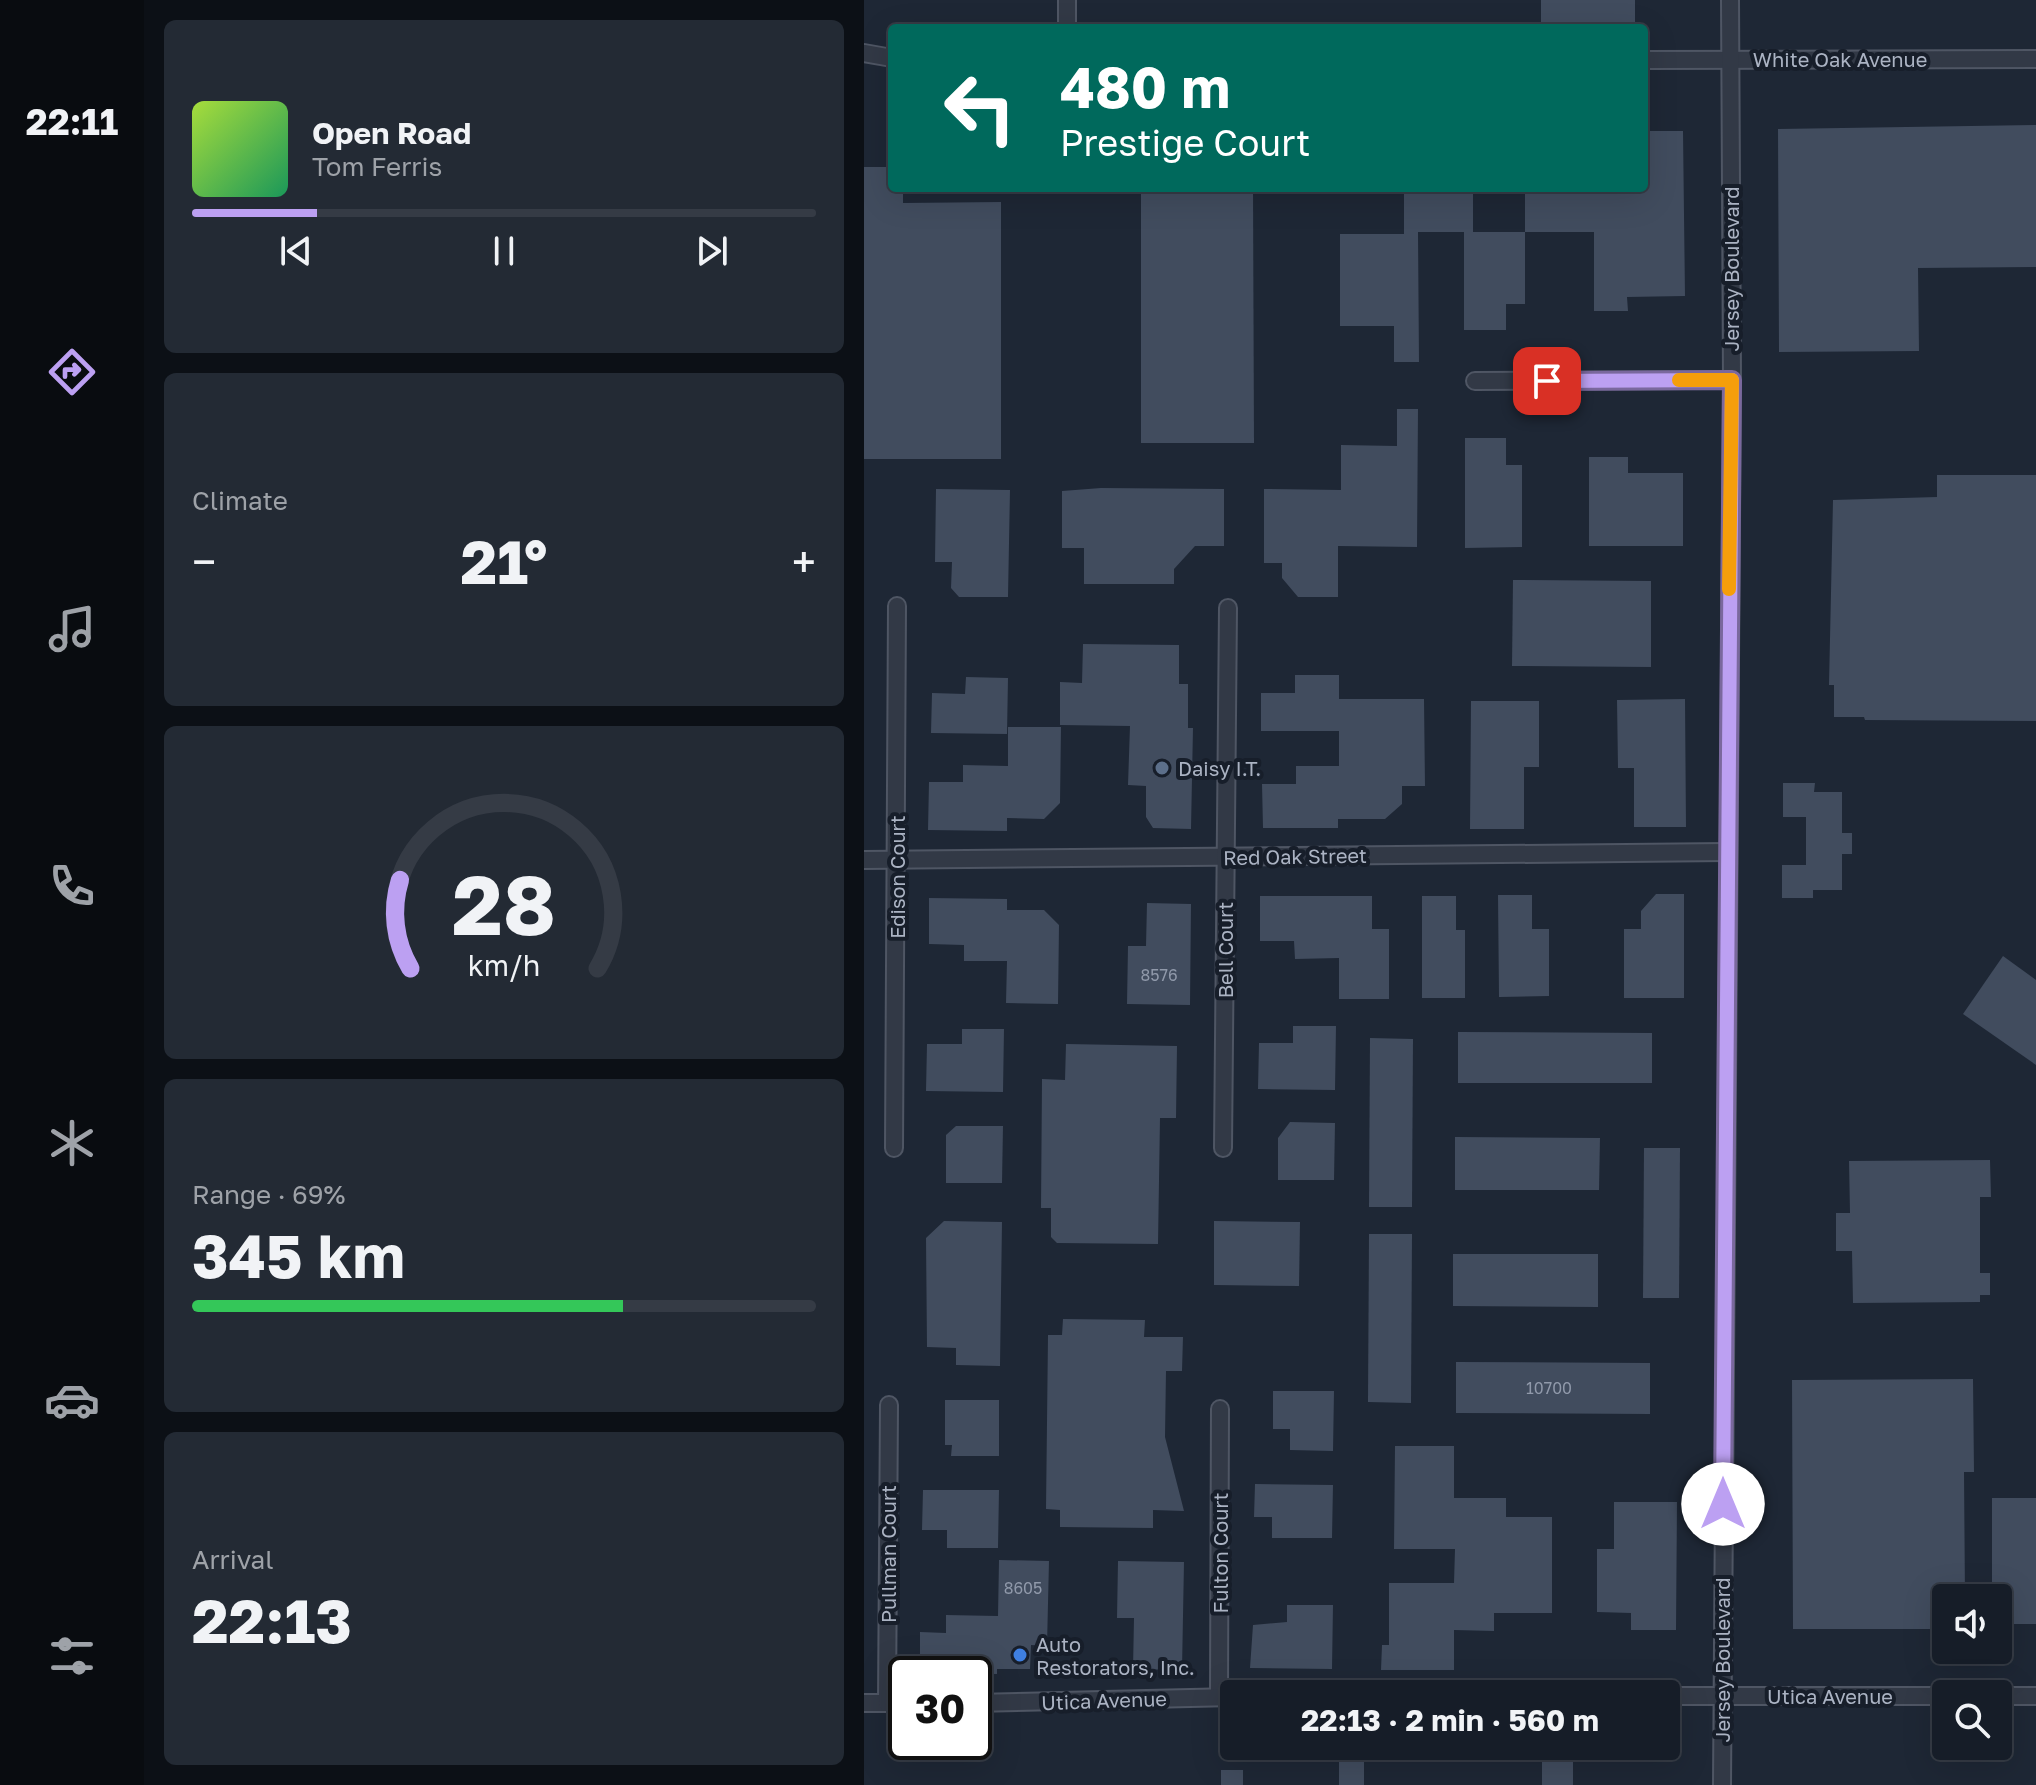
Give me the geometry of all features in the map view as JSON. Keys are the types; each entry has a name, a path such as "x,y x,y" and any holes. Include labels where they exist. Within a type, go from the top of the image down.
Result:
{"street":[{"path":"1067,0 1067,24"},
{"name":"Jersey Boulevard","path":"1722,1785 1732,380 1730,0"},
{"path":"864,53 888,57"},
{"name":"White Oak Avenue","path":"1648,60 2036,59"},
{"path":"1475,381 1732,380"},
{"name":"Edison Court","path":"894,1148 898,859 897,606"},
{"name":"Bell Court","path":"1223,1148 1228,608"},
{"name":"Red Oak Street","path":"864,860 1727,852"},
{"name":"Pullman Court","path":"887,1703 889,1405"},
{"name":"Fulton Court","path":"1220,1409 1226,1680"},
{"name":"Utica Avenue","path":"1680,1696 1932,1696"},
{"path":"2012,1696 2036,1696"},
{"name":"Utica Avenue","path":"992,1703 1220,1697"},
{"path":"864,1703 887,1703"}],"building":[{"path":"1541,0 1635,0 1635,24 1541,24"},
{"path":"2036,125 2036,267 1918,268 1919,351 1779,352 1778,129"},
{"path":"1648,131 1683,131 1685,296 1627,297 1628,311 1594,311 1594,232 1525,232 1525,192 1648,192"},
{"path":"864,167 888,167 888,192 903,192 903,203 1001,202 1001,459 864,459"},
{"path":"1141,192 1253,192 1254,443 1141,443"},
{"path":"1404,192 1473,192 1473,232 1418,232 1419,362 1394,362 1394,326 1340,326 1340,234 1404,234"},
{"path":"1464,232 1525,232 1525,304 1506,304 1506,330 1464,330"},
{"path":"1397,409 1418,409 1417,547 1338,546 1338,597 1298,597 1282,578 1282,563 1264,563 1264,489 1341,490 1341,445 1397,446"},
{"path":"1465,438 1506,438 1506,465 1522,465 1522,547 1465,548"},
{"path":"1589,457 1628,457 1628,473 1683,473 1683,546 1589,546"},
{"path":"1937,475 2036,475 2036,721 1834,717 1834,685 1829,685 1833,500 1937,497"},
{"path":"1101,488 1224,489 1224,546 1195,546 1174,569 1174,584 1084,584 1084,548 1062,548 1062,491"},
{"path":"936,489 1010,490 1008,597 959,597 951,588 952,562 935,562"},
{"path":"1513,580 1651,581 1651,667 1512,666"},
{"path":"1083,644 1179,645 1179,684 1188,684 1188,728 1193,728 1191,829 1153,828 1146,817 1146,786 1128,785 1130,726 1060,725 1060,682 1082,683"},
{"path":"1295,675 1339,675 1339,699 1424,699 1425,786 1402,786 1402,804 1385,819 1338,819 1338,828 1263,828 1262,784 1296,784 1296,766 1339,766 1339,731 1261,731 1261,693 1295,693"},
{"path":"966,677 1008,678 1007,734 931,733 932,693 965,694"},
{"path":"1685,699 1686,827 1634,827 1634,768 1618,768 1617,700"},
{"path":"1471,701 1539,701 1539,767 1524,767 1524,829 1470,829"},
{"path":"1008,727 1061,727 1060,803 1044,819 1007,818 1007,831 928,830 929,782 963,782 963,765 1008,766"},
{"path":"1783,783 1815,783 1814,792 1842,792 1842,833 1852,833 1852,854 1842,854 1842,890 1813,890 1813,898 1782,898 1782,865 1806,865 1806,817 1783,817"},
{"path":"1656,894 1684,894 1684,998 1624,998 1624,929 1641,929 1641,911"},
{"path":"1498,895 1532,895 1532,929 1549,929 1549,996 1499,997"},
{"path":"1260,896 1372,896 1372,929 1389,929 1389,999 1339,999 1339,958 1295,959 1294,941 1260,941"},
{"path":"1422,896 1456,896 1456,930 1465,930 1465,998 1422,998"},
{"path":"929,898 1007,899 1007,910 1044,910 1059,925 1058,1004 1006,1003 1007,961 964,961 964,945 929,944"},
{"path":"1147,903 1191,904 1190,1005 1127,1004 1128,946 1146,946"},
{"path":"2003,956 2036,980 2036,1065 1963,1014"},
{"path":"1293,1026 1336,1026 1335,1090 1258,1089 1259,1043 1293,1043"},
{"path":"962,1029 1004,1029 1003,1092 926,1091 927,1044 962,1044"},
{"path":"1458,1032 1652,1033 1652,1083 1458,1083"},
{"path":"1370,1038 1413,1039 1412,1207 1369,1207"},
{"path":"1066,1044 1177,1046 1176,1118 1160,1118 1158,1244 1057,1243 1051,1237 1051,1208 1041,1208 1042,1079 1065,1080"},
{"path":"1290,1122 1335,1123 1334,1180 1278,1180 1278,1138"},
{"path":"956,1126 1003,1126 1002,1183 946,1183 946,1135"},
{"path":"1455,1137 1600,1138 1599,1190 1455,1190"},
{"path":"1644,1148 1680,1148 1679,1298 1643,1298"},
{"path":"1990,1160 1991,1197 1980,1197 1980,1273 1990,1273 1990,1295 1980,1295 1980,1302 1853,1303 1852,1251 1836,1251 1836,1213 1850,1213 1849,1161"},
{"path":"944,1221 1002,1222 1000,1366 956,1365 956,1348 927,1347 926,1238"},
{"path":"1214,1221 1300,1222 1299,1286 1214,1285"},
{"path":"1369,1234 1412,1234 1411,1403 1368,1402"},
{"path":"1453,1254 1598,1254 1598,1307 1453,1306"},
{"path":"1063,1319 1145,1320 1144,1337 1183,1337 1182,1371 1166,1371 1165,1437 1184,1511 1153,1510 1153,1528 1060,1527 1060,1510 1046,1509 1048,1335 1062,1335"},
{"path":"1456,1362 1650,1363 1650,1414 1456,1413"},
{"path":"1973,1379 1974,1472 1964,1472 1965,1584 1932,1584 1932,1629 1793,1629 1792,1380"},
{"path":"1273,1391 1334,1391 1333,1451 1290,1450 1290,1429 1273,1429"},
{"path":"945,1400 999,1400 999,1456 951,1456 952,1445 945,1445"},
{"path":"1395,1446 1454,1446 1454,1498 1506,1498 1506,1517 1552,1517 1552,1613 1494,1613 1494,1631 1454,1630 1454,1670 1381,1670 1382,1645 1389,1645 1389,1583 1454,1583 1455,1549 1394,1549"},
{"path":"1255,1484 1333,1485 1332,1538 1272,1538 1272,1517 1254,1517"},
{"path":"923,1490 999,1490 998,1548 947,1548 947,1530 922,1530"},
{"path":"1992,1498 2036,1498 2036,1624 2012,1624 2012,1584 1992,1584"},
{"path":"1614,1502 1677,1502 1676,1630 1631,1630 1631,1613 1597,1612 1597,1549 1614,1549"},
{"path":"999,1560 1049,1561 1047,1646 1031,1645 1030,1669 997,1669 997,1674 992,1674 992,1656 920,1656 920,1632 946,1633 946,1615 998,1616"},
{"path":"1118,1561 1184,1562 1182,1670 1133,1669 1134,1618 1117,1618"},
{"path":"1287,1605 1333,1605 1332,1669 1250,1668 1253,1625 1287,1622"},
{"path":"1339,1760 1364,1760 1364,1785 1339,1785"},
{"path":"1542,1760 1573,1760 1573,1785 1542,1785"},
{"path":"1221,1770 1243,1770 1243,1785 1221,1785"}],"slow traffic":[{"path":"1679,380 1732,380 1729,589"}],"place":[{"name":"Daisy I.T.","path":"1162,768"},
{"name":"Auto Restorators, Inc.","path":"1020,1655"}],"route":[{"path":"1547,381 1732,380 1723,1504"}]}
